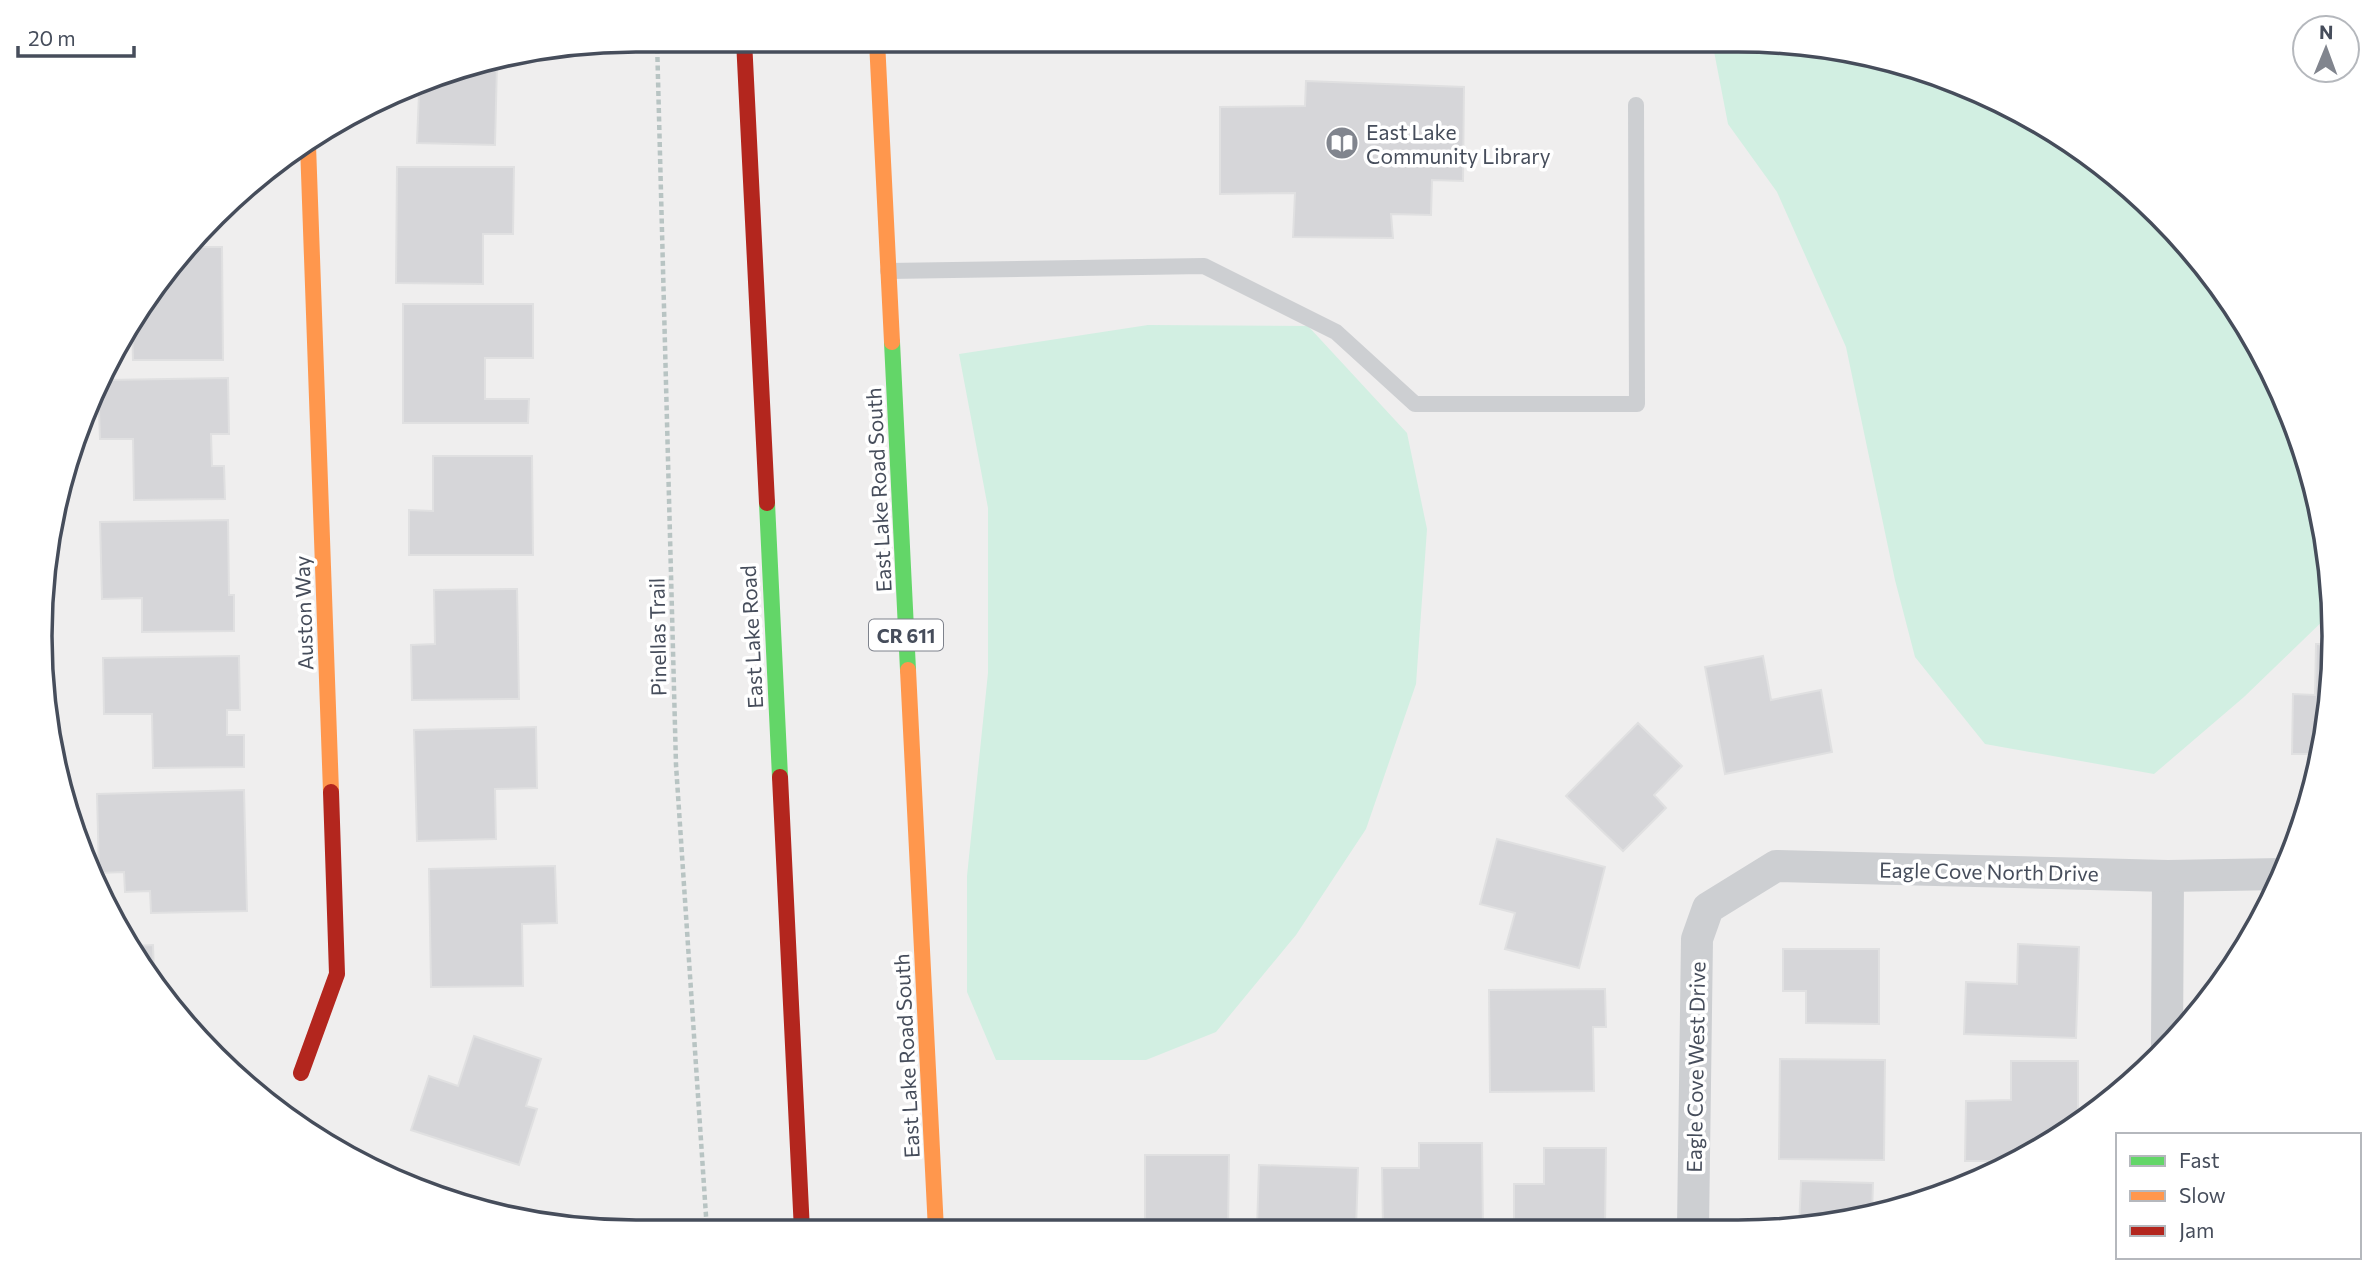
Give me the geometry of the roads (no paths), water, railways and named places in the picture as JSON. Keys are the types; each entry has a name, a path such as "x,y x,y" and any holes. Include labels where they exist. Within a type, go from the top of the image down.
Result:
{"main road":[{"name":"East Lake Road","path":"745,52 801,1220"},
{"name":"East Lake Road South","path":"878,52 935,1220"},
{"name":"Auston Way","path":"301,1073 337,974 308,154"}],"street":[{"name":"Eagle Cove North Drive","path":"1708,908 1776,866 2168,876 2272,874"},
{"path":"2167,1033 2168,876"},
{"name":"Eagle Cove West Drive","path":"1693,1220 1697,939 1708,908"}],"lane":[{"path":"888,271 1204,265 1336,332 1415,404 1637,404 1636,105"}],"place":[{"name":"East Lake Community Library","path":"1342,143"}]}
